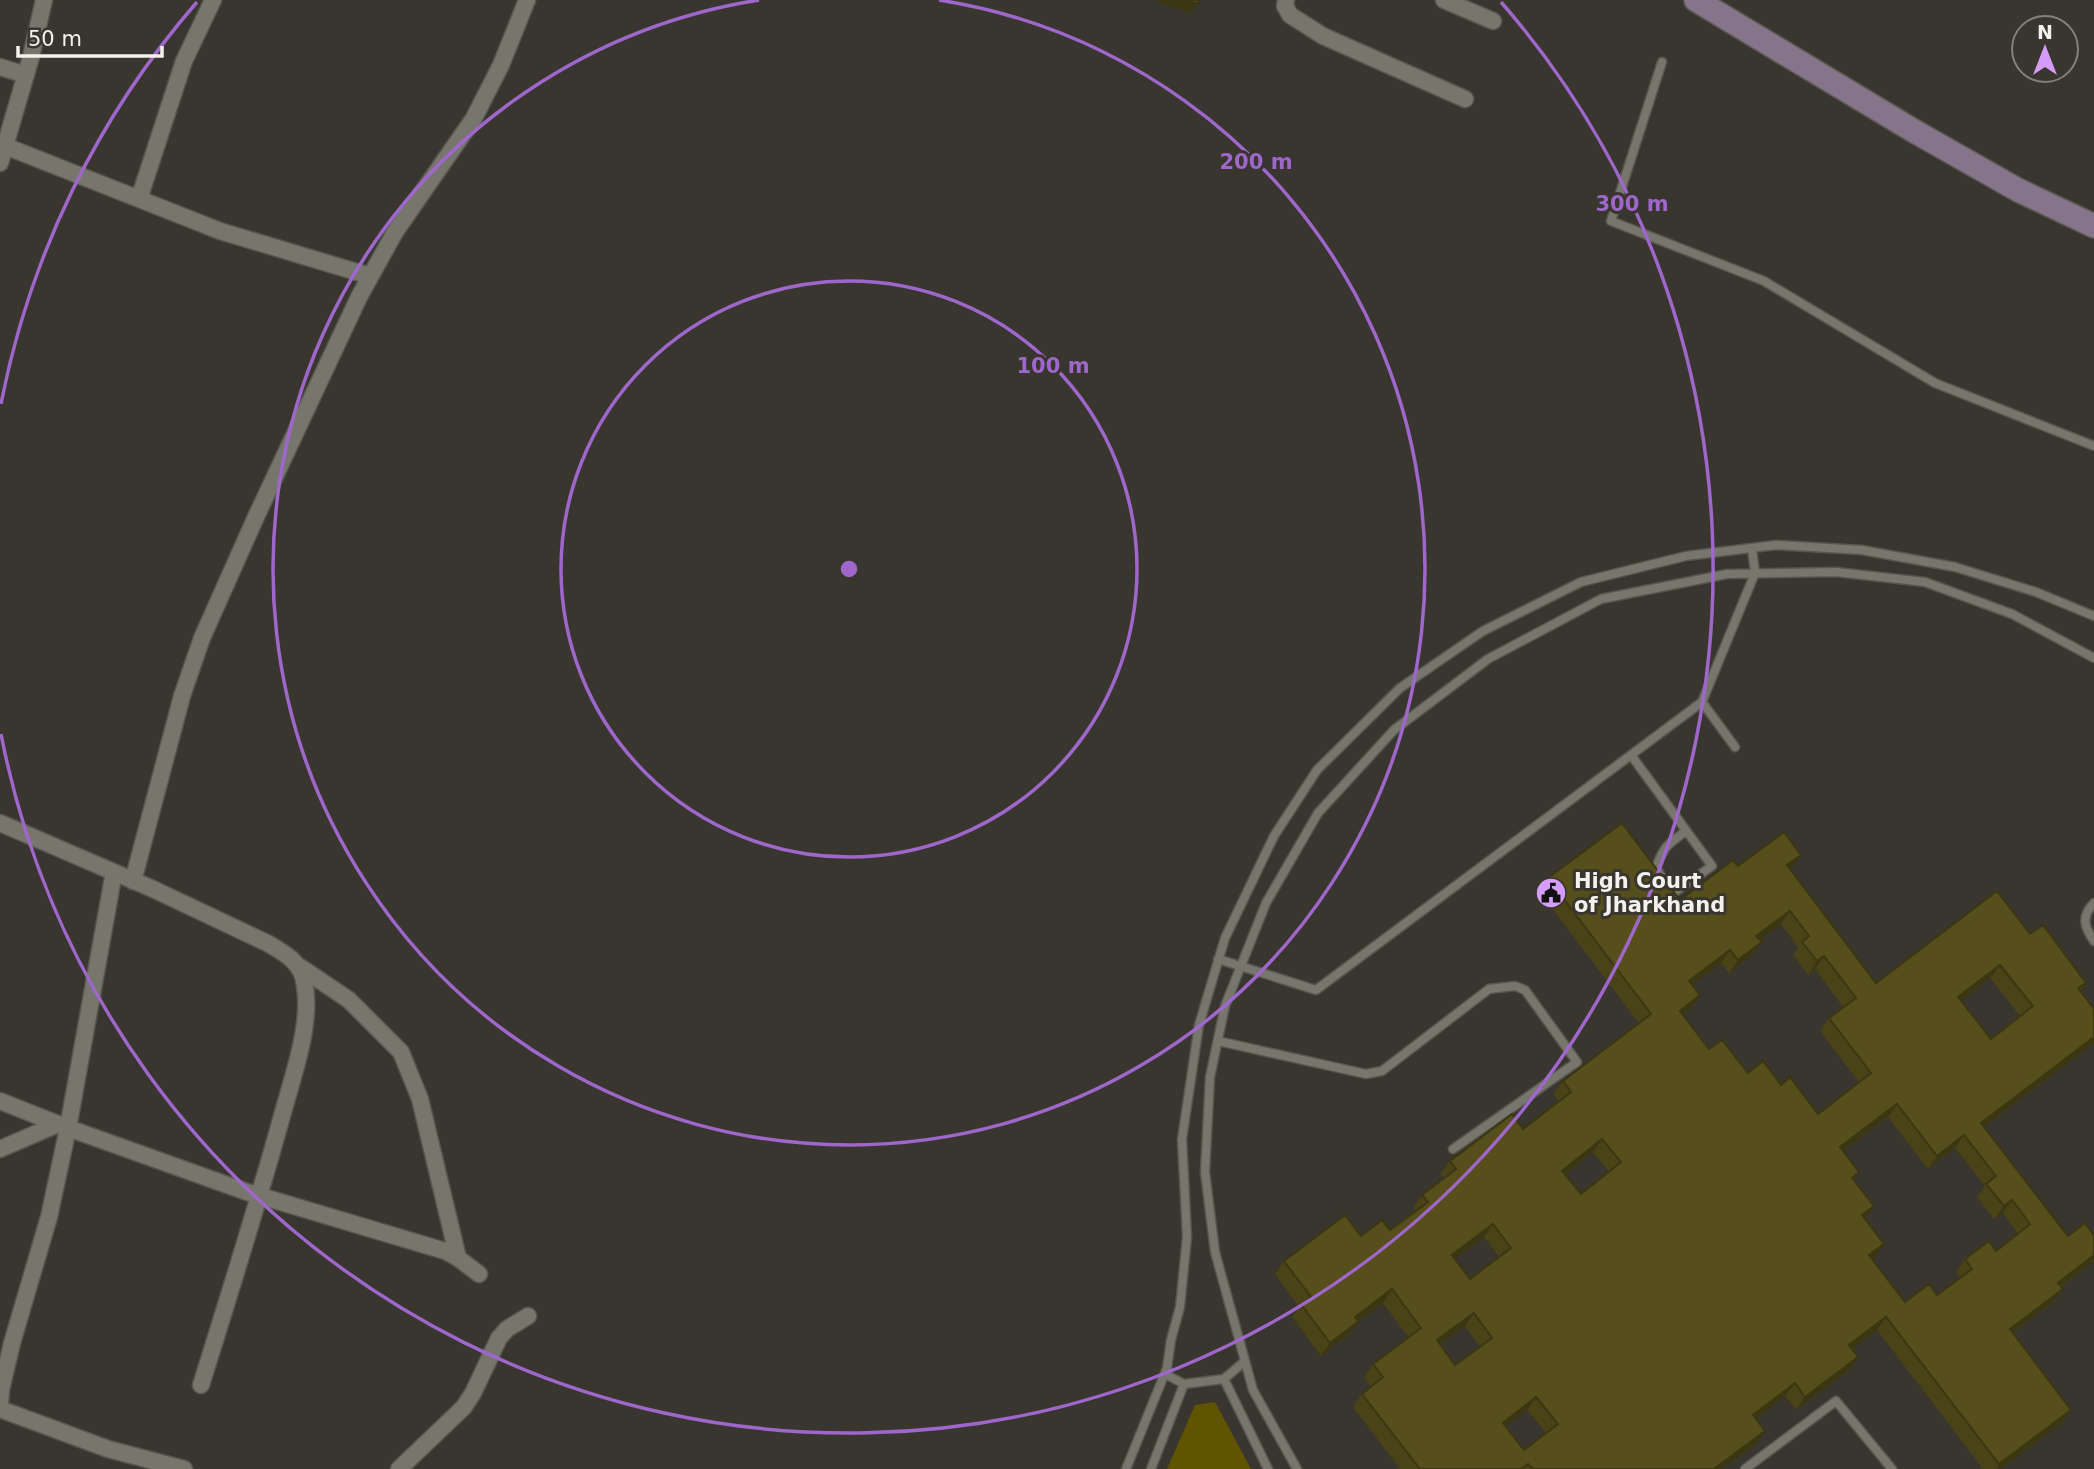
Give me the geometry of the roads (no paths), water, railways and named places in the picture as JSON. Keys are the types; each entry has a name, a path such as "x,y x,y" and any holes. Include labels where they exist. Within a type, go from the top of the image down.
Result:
{"main road":[{"path":"1696,0 1914,131 2018,190 2094,226"}],"street":[{"path":"0,163 26,75 44,0"},
{"path":"139,199 184,61 213,0"},
{"path":"133,881 182,696 202,638 255,519 359,296 395,232 474,118 501,65 527,0"},
{"path":"1286,0 1285,6 1290,15 1323,36 1465,99"},
{"path":"1444,0 1493,21"},
{"path":"0,67 26,75"},
{"path":"5,146 220,230 370,276"},
{"path":"0,823 269,944 349,1000 401,1052 420,1099 458,1258"},
{"path":"114,872 63,1126 49,1217 12,1343 1,1390 0,1407 108,1449 184,1469"},
{"path":"201,1385 260,1195 296,1062 307,1001 300,967"},
{"path":"0,1101 260,1195 445,1251 479,1273"},
{"path":"0,1149 63,1126"},
{"path":"400,1469 464,1407 499,1338 507,1329 528,1316"}],"lane":[{"path":"1662,62 1611,221 1764,281 1935,383 2094,446"},
{"path":"1126,1469 1165,1374 1180,1307 1187,1237 1182,1139 1199,1025 1225,938 1274,836 1317,770 1400,688 1483,631 1581,582 1686,556 1776,545 1862,550 1955,567 2036,592 2094,616"},
{"path":"1218,959 1316,989 1702,702 1755,573 1752,548"},
{"path":"1297,1469 1253,1390 1215,1252 1205,1172 1210,1077 1225,1006 1266,904 1318,813 1394,730 1488,659 1601,599 1727,574 1836,572 1925,582 2012,614 2094,658"},
{"path":"1702,702 1735,747"},
{"path":"1632,755 1712,866 1672,894 1656,868 1666,846 1686,831"},
{"path":"2094,904 2087,911 2084,920 2094,941"},
{"path":"1218,1041 1366,1074 1382,1071 1489,989 1515,986 1525,989 1577,1062 1453,1149"},
{"path":"1165,1374 1184,1384 1224,1379 1245,1361"},
{"path":"1224,1379 1268,1469"},
{"path":"1151,1469 1184,1384"},
{"path":"1745,1469 1836,1401 1892,1469"}],"place":[{"name":"High Court of Jharkhand","path":"1551,893"}]}
